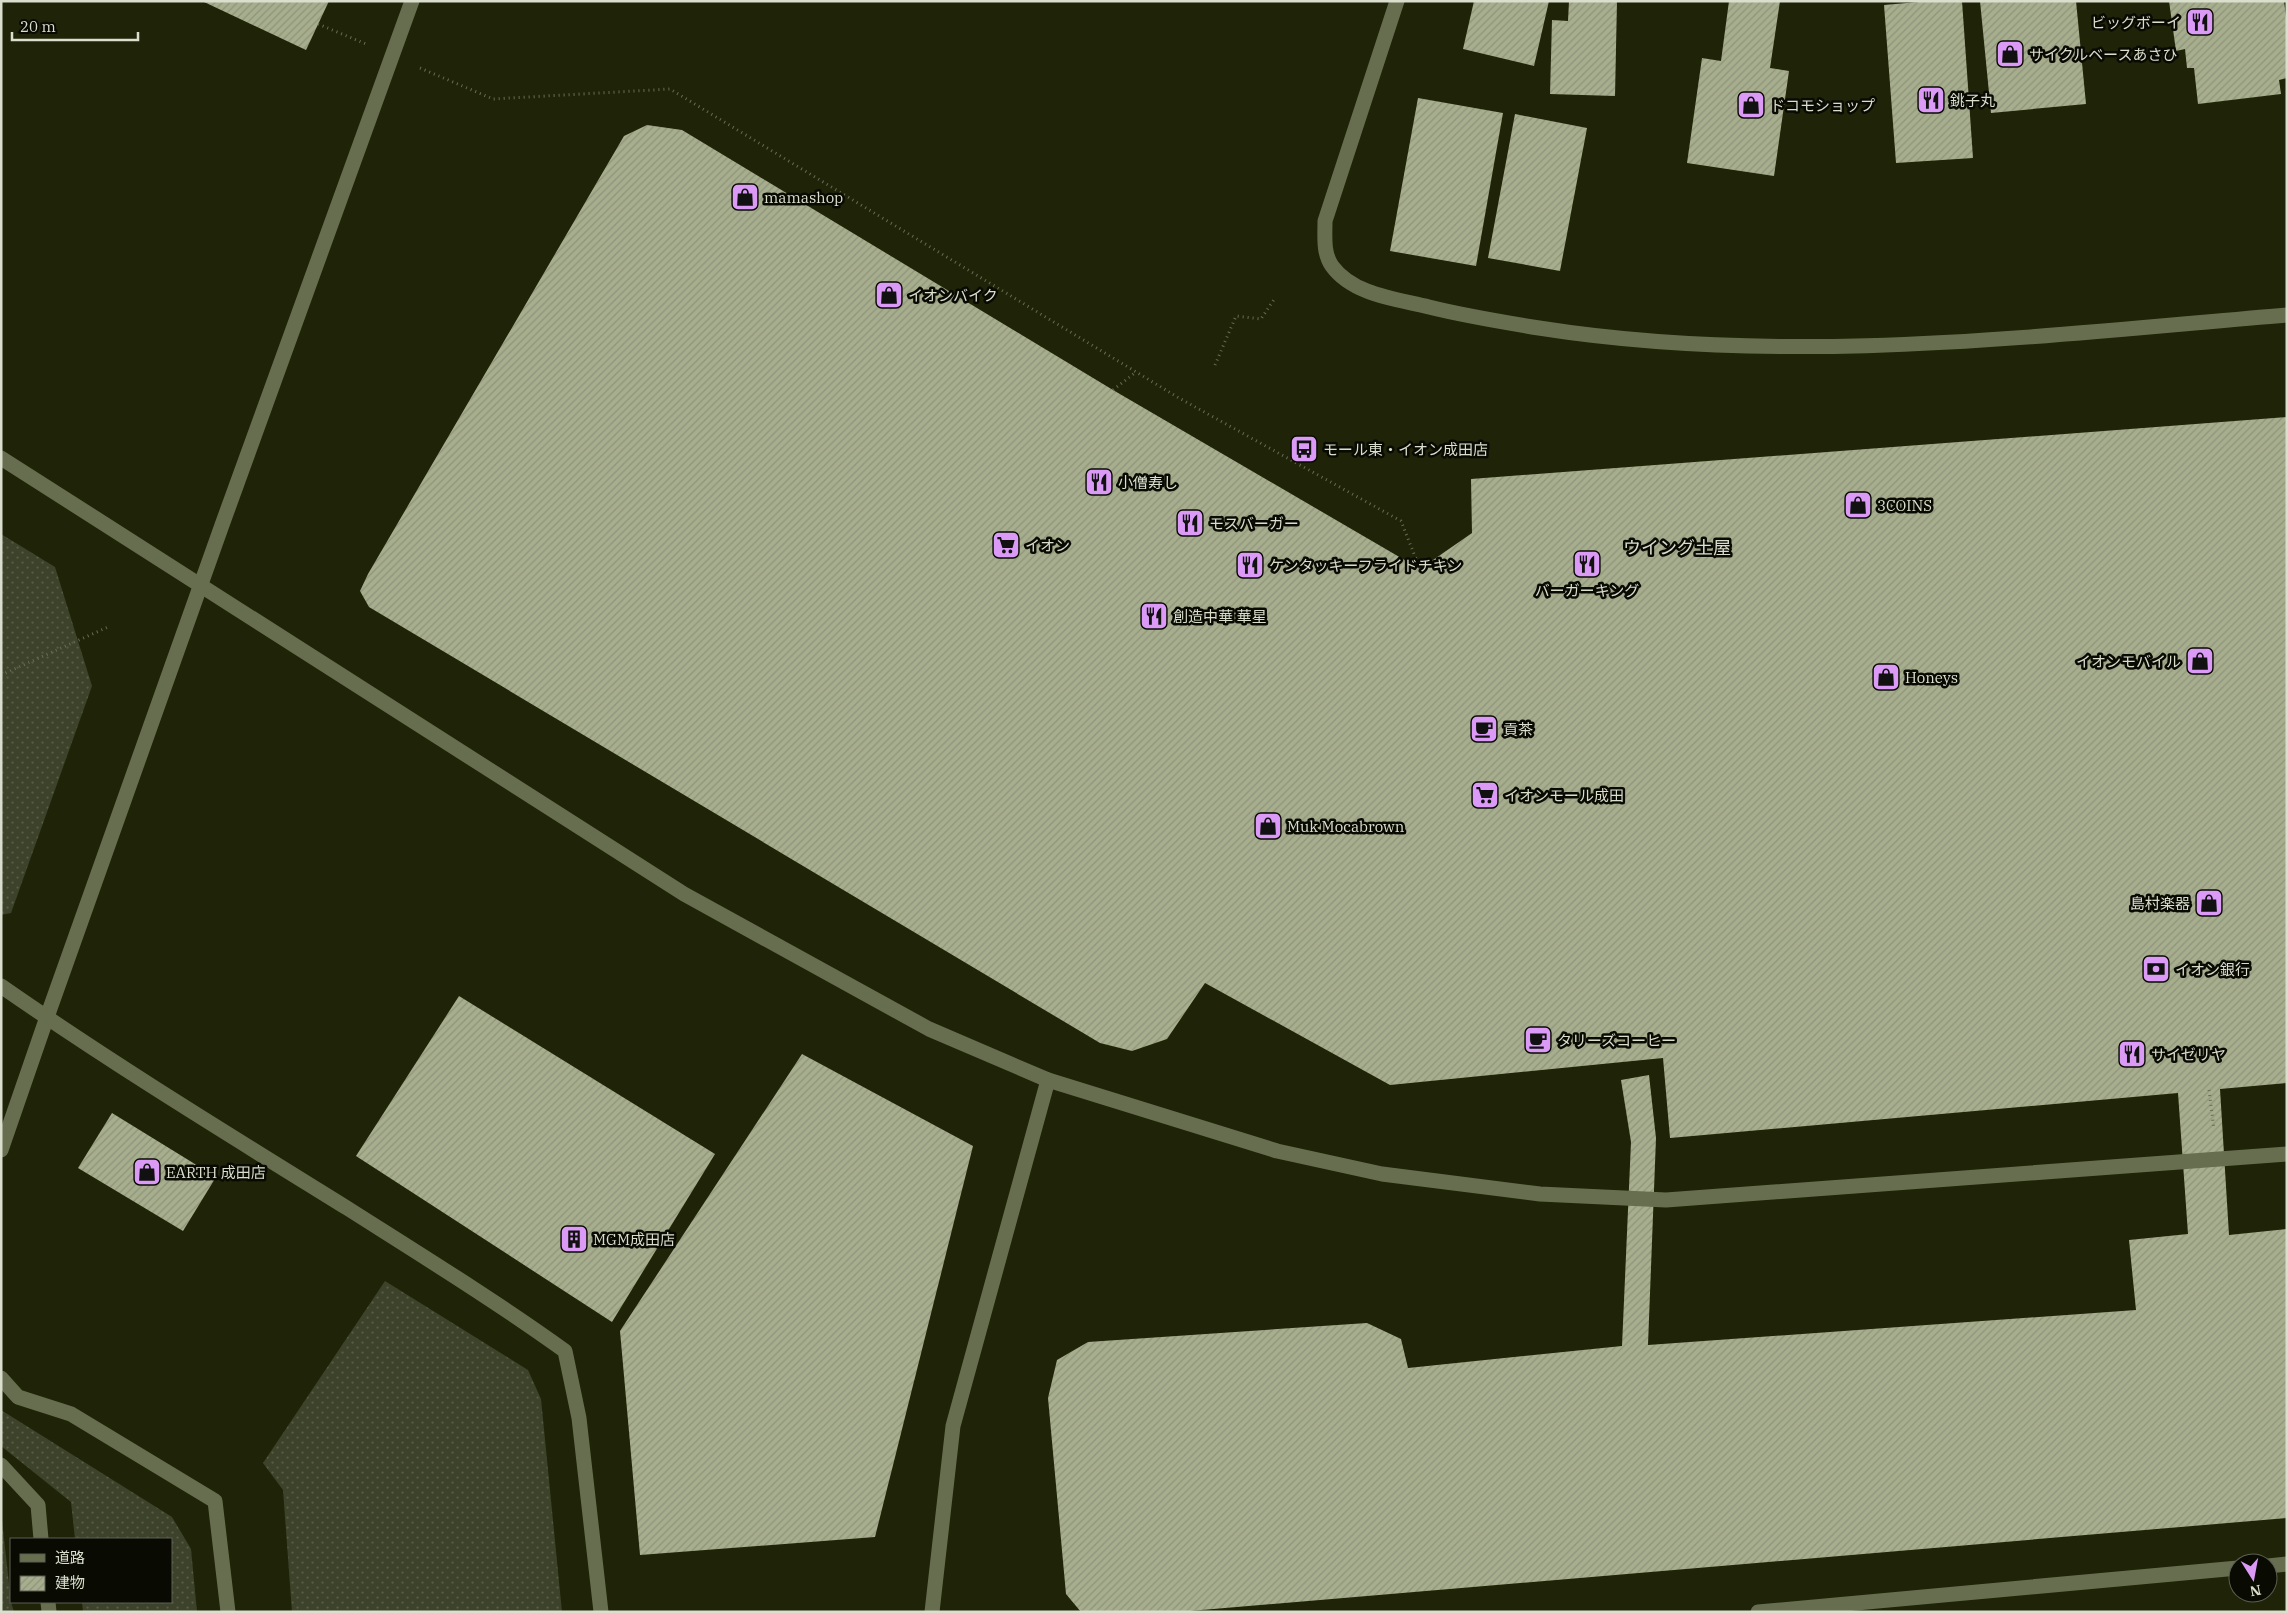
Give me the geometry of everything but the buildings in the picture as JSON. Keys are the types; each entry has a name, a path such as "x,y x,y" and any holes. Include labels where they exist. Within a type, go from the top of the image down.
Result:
{"street":[{"path":"1,1150 200,585 412,1"},
{"path":"1397,1 1325,221 1325,247 1332,266 1353,285 1372,292 1462,316 1582,335 1693,345 1870,346 2020,337 2287,315"},
{"path":"1,458 684,894 929,1029 1048,1080 1277,1151 1382,1174 1540,1194 1666,1200 2287,1154"},
{"path":"1,986 500,1304 564,1351 579,1418 601,1612"},
{"path":"932,1612 953,1426 1048,1080"},
{"path":"1,1378 18,1396 71,1414 215,1501 228,1612"},
{"path":"1,1465 38,1505 41,1538"},
{"path":"1758,1612 2228,1569"}],"path":[{"path":"318,24 370,46"},
{"path":"414,65 492,99 670,89 1179,398 1401,521 1420,569"},
{"path":"1215,364 1236,316 1261,319 1275,298"},
{"path":"1113,390 1136,372"},
{"path":"1,674 108,628"},
{"path":"2209,1090 2214,1128"}],"green space":[{"path":"1,534 55,567 92,686 11,913 1,915"},
{"path":"385,1281 528,1370 541,1399 562,1612 292,1612 283,1490 263,1463"},
{"path":"1,1410 172,1517 191,1549 197,1612 83,1612 82,1603 172,1603 172,1538 75,1538 71,1502 1,1446"},
{"path":"1,1511 10,1603 14,1612 1,1612"}],"place":[{"name":"ビッグボーイ","path":"2200,22"},
{"name":"サイクルベースあさひ","path":"2010,54"},
{"name":"銚子丸","path":"1931,100"},
{"name":"ドコモショップ","path":"1751,105"},
{"name":"mamashop","path":"745,197"},
{"name":"イオンバイク","path":"889,295"},
{"name":"モール東・イオン成田店","path":"1304,449"},
{"name":"小僧寿し","path":"1099,482"},
{"name":"3COINS","path":"1858,505"},
{"name":"モスバーガー","path":"1190,523"},
{"name":"イオン","path":"1006,545"},
{"name":"バーガーキング","path":"1587,564"},
{"name":"ケンタッキーフライドチキン","path":"1250,565"},
{"name":"創造中華 華星","path":"1154,616"},
{"name":"イオンモバイル","path":"2200,661"},
{"name":"Honeys","path":"1886,677"},
{"name":"貢茶","path":"1484,729"},
{"name":"イオンモール成田","path":"1485,795"},
{"name":"Muk Mocabrown","path":"1268,826"},
{"name":"島村楽器","path":"2209,903"},
{"name":"イオン銀行","path":"2156,969"},
{"name":"タリーズコーヒー","path":"1538,1040"},
{"name":"サイゼリヤ","path":"2132,1054"},
{"name":"EARTH 成田店","path":"147,1172"},
{"name":"MGM成田店","path":"574,1239"}],"district":[{"name":"ウイング土屋","path":"1677,547"}]}
